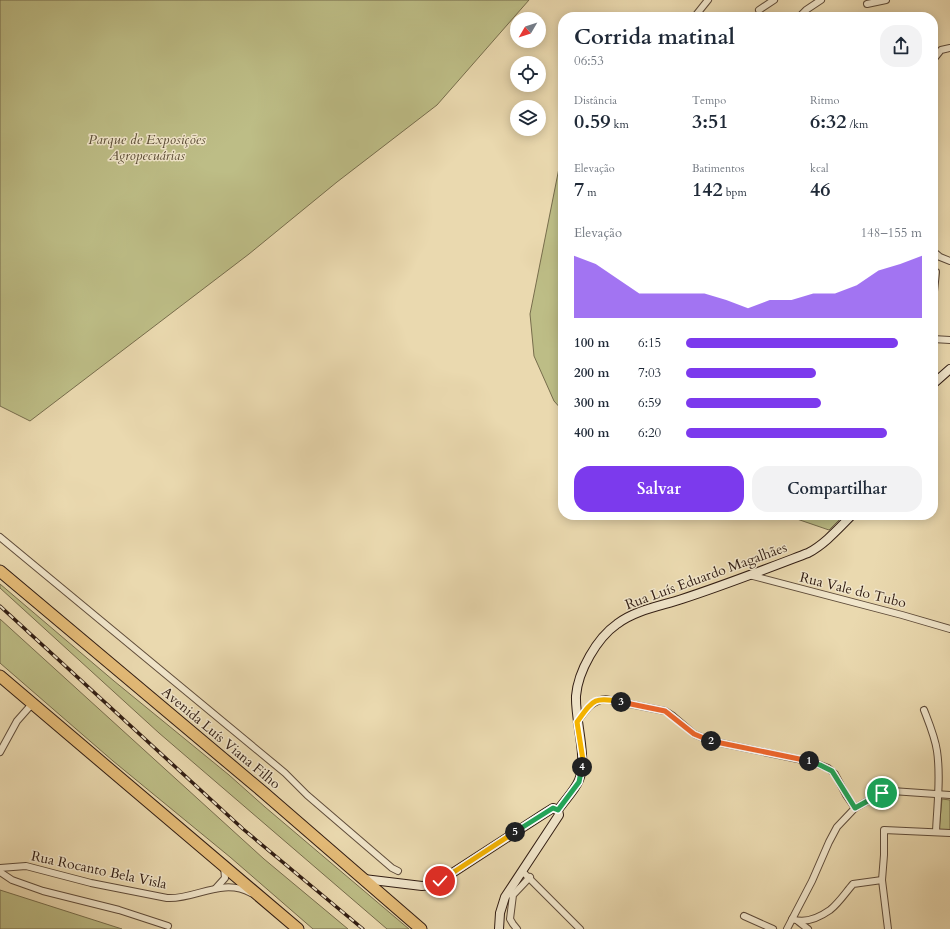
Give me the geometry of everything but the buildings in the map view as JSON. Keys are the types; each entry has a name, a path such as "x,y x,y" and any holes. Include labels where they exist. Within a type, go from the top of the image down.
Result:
{"highway":[{"name":"Avenida Luís Viana Filho","path":"0,571 257,787 421,929"},
{"path":"0,676 224,865 291,925 298,929"}],"main road":[{"path":"938,380 950,369"},
{"name":"Rua Luís Eduardo Magalhães","path":"499,929 500,913 505,897 559,815 558,810 579,782 583,760 577,722 576,699 578,684 594,650 606,633 627,618 808,553 816,549 847,520"},
{"path":"364,879 400,884 431,886 553,808 558,810"}],"street":[{"path":"698,12 708,0"},
{"path":"759,10 774,0"},
{"path":"804,12 821,0"},
{"path":"867,4 886,0"},
{"path":"938,54 941,50 950,48"},
{"path":"938,255 950,261"},
{"path":"938,339 950,340"},
{"path":"0,537 279,768 307,794 395,869 400,884"},
{"name":"Rua Vale do Tubo","path":"749,575 950,629"},
{"path":"577,722 590,705 597,700 605,699 665,711 694,734 712,742 812,762 828,768 835,774 855,808"},
{"path":"0,752 17,721 32,704"},
{"path":"924,710 933,733 937,750 938,794 936,832"},
{"path":"787,929 812,881 837,827 855,808 882,793 892,791 950,795"},
{"path":"888,929 882,880 884,830 950,833"},
{"path":"216,888 225,878 224,865"},
{"name":"Rua Rocanto Bela Visla","path":"0,868 26,866 91,883 167,898 178,898 216,888 242,890 268,903"},
{"path":"522,871 580,929"},
{"path":"0,872 12,880 43,891 119,910 168,926"},
{"path":"517,929 510,919 513,895 530,878"},
{"path":"799,922 808,920 831,909 853,884 882,880"},
{"path":"744,916 773,929"},
{"path":"792,919 808,929"}],"green space":[{"name":"Parque de Exposições Agropecuárias","path":"0,0 529,0 518,12 510,12 510,22 437,105 337,182 249,254 30,421 0,406"},
{"path":"558,173 558,405 554,401 534,356 530,314"},
{"path":"800,520 839,520 829,530"},
{"path":"0,584 114,681 229,775 409,929 387,929 159,733 0,588"},
{"path":"0,619 264,859 348,929 313,929 230,857 113,761 0,663"},
{"path":"942,799 950,800 950,831 939,830"},
{"path":"0,890 122,929 0,929"}],"railway":[{"path":"0,606 243,829 363,929"}],"route":[{"path":"440,881 553,808 558,810 579,782 582,772 583,760 577,722 590,705 597,700 605,699 665,711 694,734 712,742 812,762 828,768 835,774 855,808 882,793"}]}
